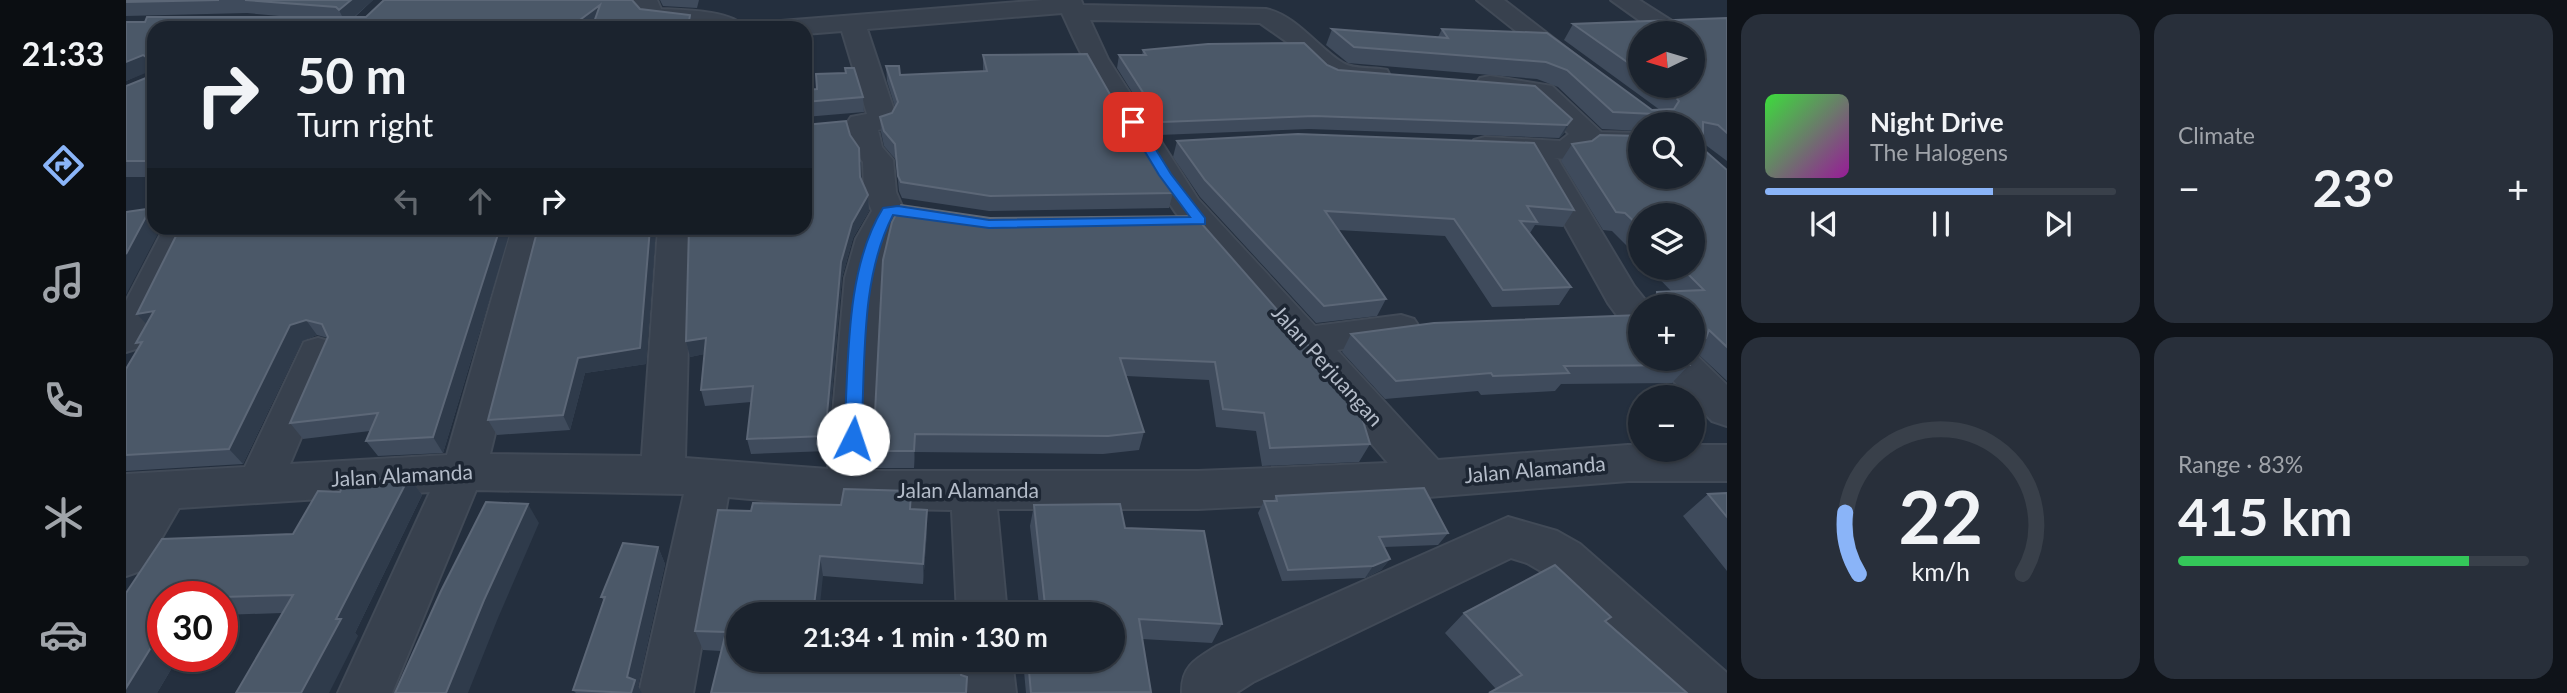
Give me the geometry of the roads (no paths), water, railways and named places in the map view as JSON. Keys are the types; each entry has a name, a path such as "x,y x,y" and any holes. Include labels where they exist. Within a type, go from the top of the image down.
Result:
{"street":[{"path":"645,0 645,7 654,16 711,21"},
{"path":"1489,0 1595,79"},
{"path":"1623,0 1655,21"},
{"path":"812,25 1071,6 1266,16 1306,44 1337,72 1403,77"},
{"name":"Jalan Perjuangan","path":"1071,6 1095,59 1165,175 1200,221 1428,479"},
{"path":"849,489 863,278 873,239 905,212 880,192 878,160 847,125 883,119 852,21"},
{"path":"1464,82 1536,89 1546,94 1594,141"},
{"path":"1452,145 1570,150 1574,148 1574,142 1628,142"},
{"path":"1150,148 1184,145"},
{"path":"1536,149 1628,303"},
{"path":"1160,222 1200,221"},
{"path":"126,338 177,235"},
{"path":"365,693 462,472 526,235"},
{"path":"663,474 675,235"},
{"path":"1599,318 1628,318"},
{"path":"1305,341 1436,325"},
{"path":"259,484 318,352"},
{"path":"1688,371 1727,410"},
{"name":"Jalan Alamanda","path":"146,491 462,472 663,474 849,489 1198,490 1428,479 1628,463 1727,463"},
{"path":"666,693 710,478"},
{"path":"126,555 146,491"},
{"path":"972,491 981,602"},
{"path":"1209,693 1208,681 1235,664 1508,537 1540,546 1563,559 1710,693"},
{"path":"987,672 989,693"}]}
